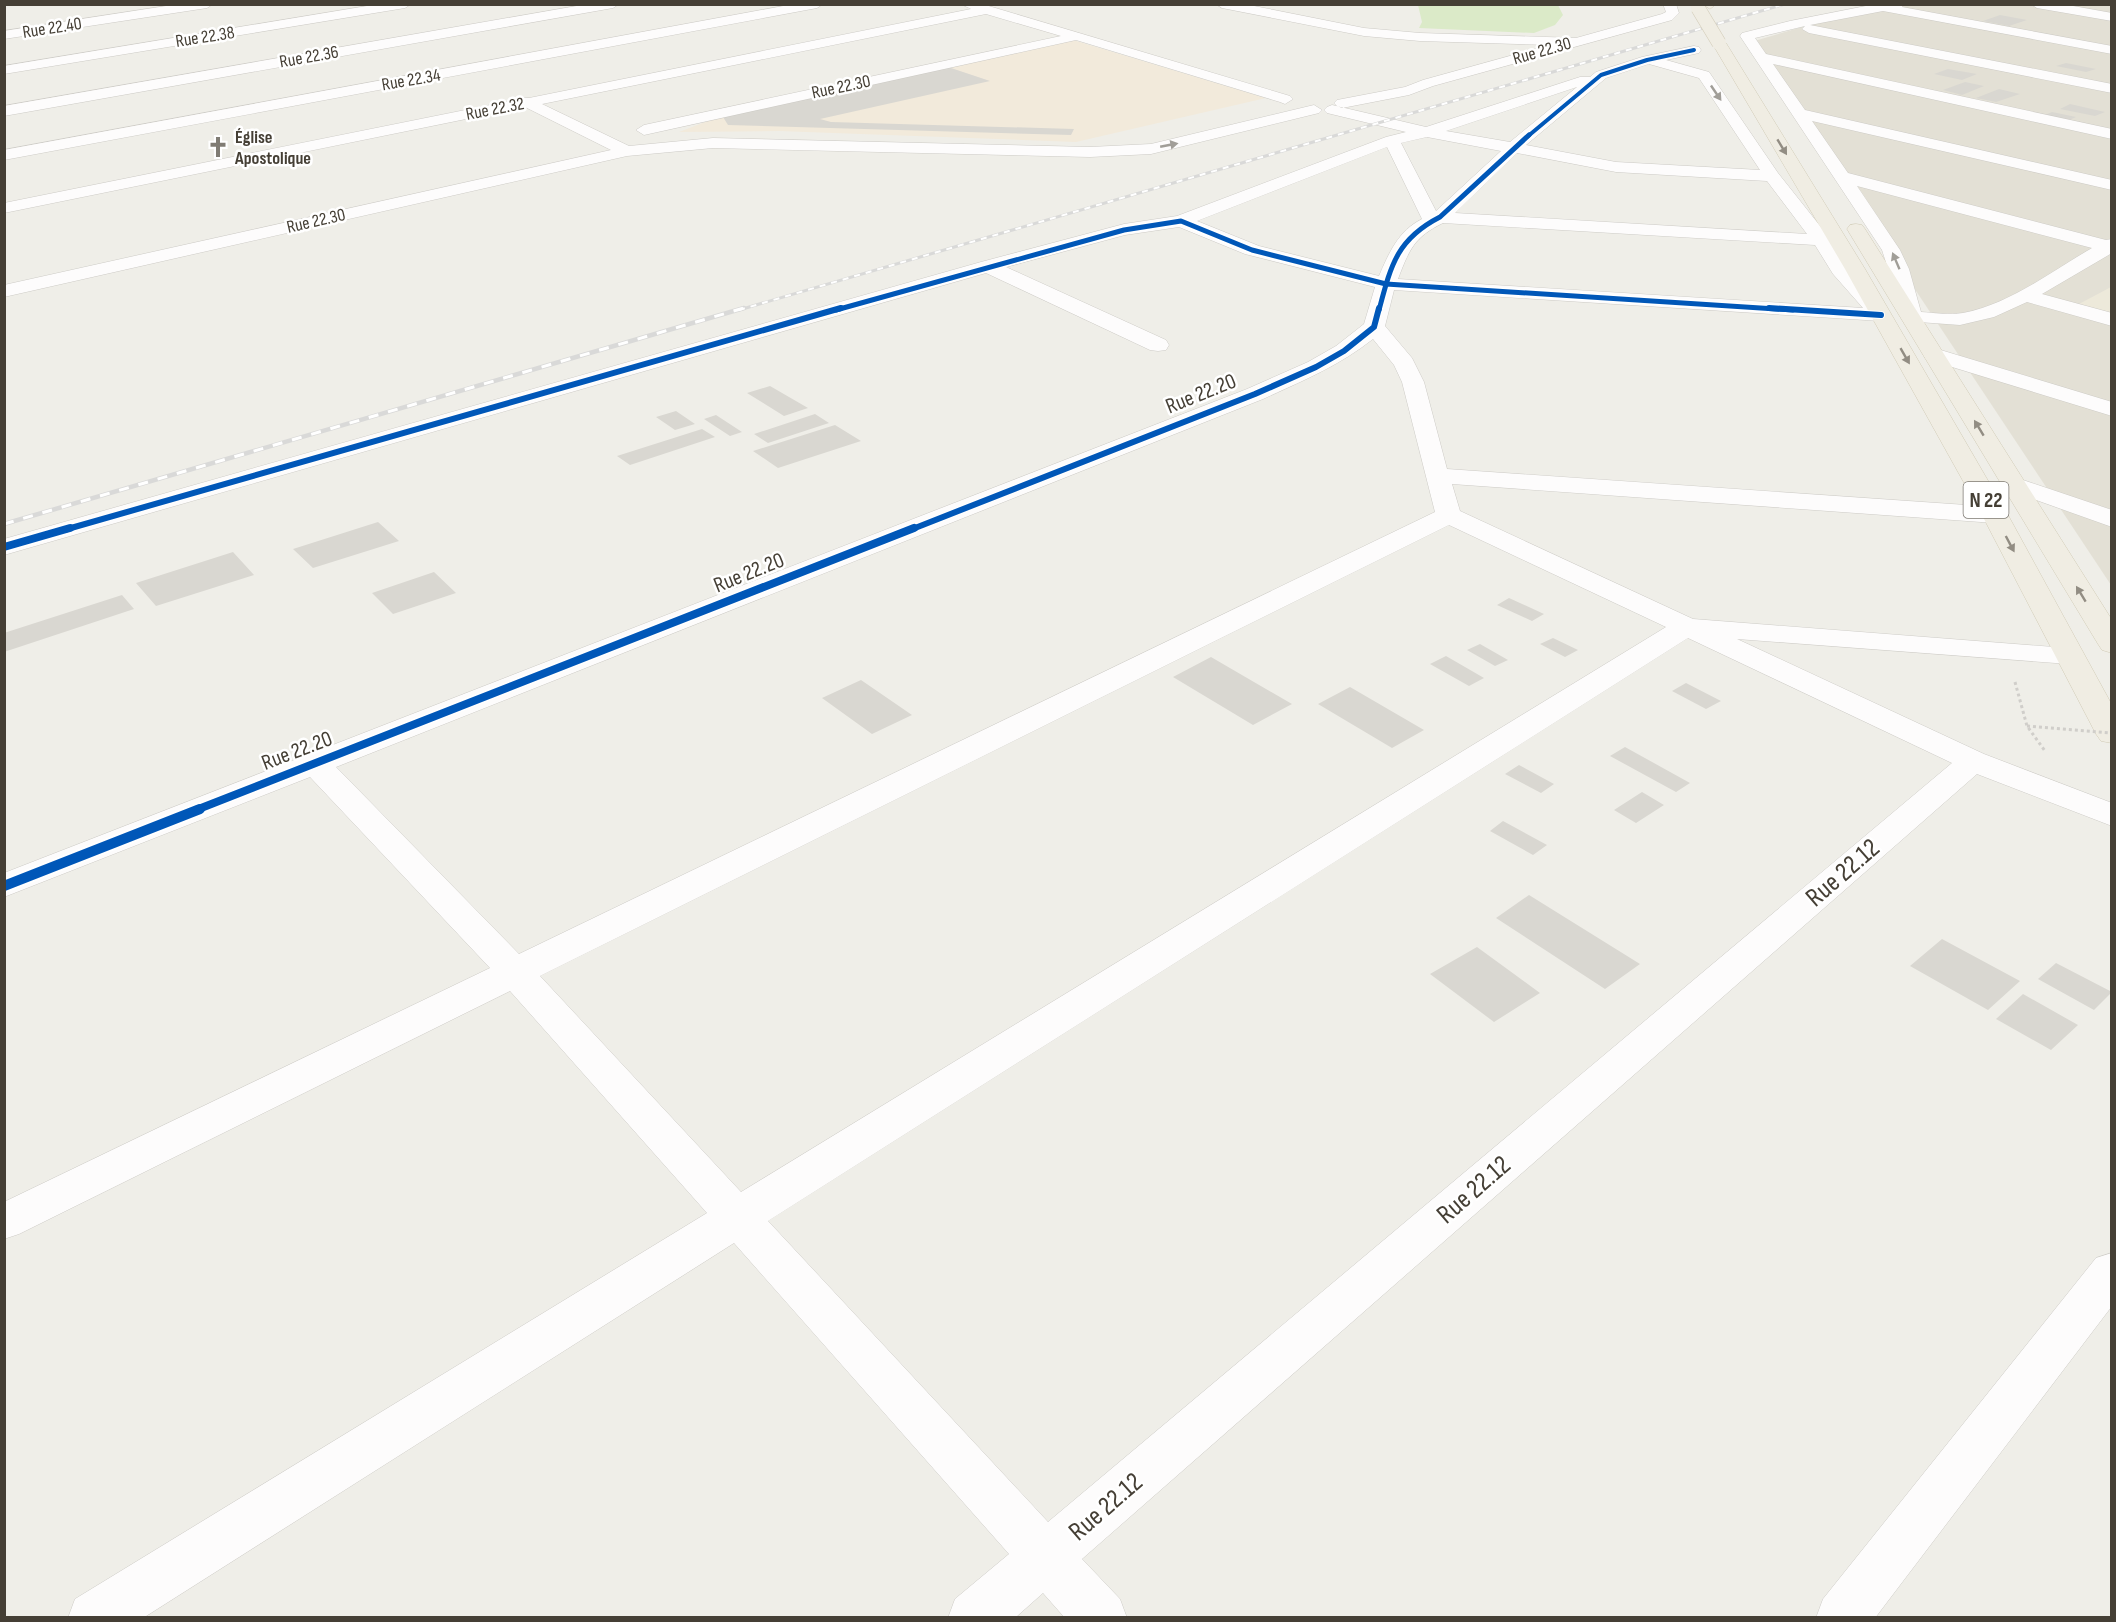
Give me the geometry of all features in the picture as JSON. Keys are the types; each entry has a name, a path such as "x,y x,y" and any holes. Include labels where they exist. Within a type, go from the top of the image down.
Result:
{"main road":[{"name":"N 22","path":"1704,6 1732,39 1794,136"},
{"name":"N 22","path":"1732,39 1881,315 1995,515 2112,734"},
{"name":"N 22","path":"1845,212 2112,644"}],"street":[{"name":"Rue 22.40","path":"4,35 207,4"},
{"path":"313,4 358,24"},
{"name":"Rue 22.38","path":"4,69 405,4"},
{"name":"Rue 22.36","path":"4,111 613,4"},
{"name":"Rue 22.34","path":"4,155 817,4"},
{"path":"967,4 1209,75 1291,95"},
{"path":"1222,4 1364,32 1420,37 1575,42"},
{"name":"Rue 22.30","path":"1428,82 1673,14 1669,4"},
{"path":"1790,25 1794,19 1833,4"},
{"path":"2037,4 2112,17"},
{"path":"1732,39 1790,25 1892,6 2112,50"},
{"name":"Rue 22.32","path":"4,208 985,10"},
{"path":"1790,25 2112,89"},
{"path":"379,33 420,51"},
{"name":"Rue 22.30","path":"4,291 1078,36"},
{"path":"1732,39 1761,57 2112,134"},
{"path":"4,547 988,266 1124,230 1181,221 1392,140 1427,132 1647,60 1694,50"},
{"path":"1761,57 1891,250 1899,268 1912,317 1943,320 1968,318 2026,296 2111,246"},
{"path":"1647,60 1704,75 1772,176 1821,240 1840,270 1881,315"},
{"path":"440,61 481,81"},
{"path":"1209,75 1239,78 1274,87 1291,95"},
{"path":"1601,75 1512,149 1436,219 1408,238 1399,251 1386,284 1374,327 1404,363 1413,382 1449,515 1973,761 2082,802 2112,816"},
{"path":"501,90 615,145 713,143 1090,152 1128,151 1196,140 1314,110 1335,98 1359,90 1428,82"},
{"path":"1335,98 1409,91 1428,82"},
{"path":"615,145 669,137 717,135 1074,143 1109,141 1159,133 1291,95"},
{"path":"1291,95 1291,107 1314,110"},
{"path":"1335,98 1427,132 1512,149 1617,167 1772,176"},
{"path":"1800,114 2112,185"},
{"path":"1392,140 1436,219"},
{"name":"Rue 22.30","path":"4,278 615,145"},
{"path":"1842,177 2111,246"},
{"path":"1436,219 1821,240"},
{"path":"1181,221 1252,250 1386,284 1881,315"},
{"path":"988,266 1158,345"},
{"path":"2026,296 2112,320"},
{"name":"Rue 22.20","path":"4,886 1255,394 1316,367 1344,351 1374,327"},
{"path":"1934,354 2112,409"},
{"path":"1437,476 1995,515"},
{"path":"2014,484 2112,519"},
{"path":"4,1222 1449,515"},
{"path":"94,1617 1686,627 2069,655"},
{"name":"Rue 22.12","path":"974,1617 1048,1557 1973,761"},
{"path":"316,765 515,972 1101,1617"},
{"path":"1842,1617 2112,1271"}],"path":[{"path":"2004,650 2018,690 2027,726 2082,802"},
{"path":"2027,726 2112,734"}],"shaded area":[{"path":"1877,5 2111,5 2111,585 1751,42"},
{"path":"1073,40 1266,98 1076,142 779,131 679,132 718,117"},
{"path":"2111,287 2111,314 2079,304"}],"green space":[{"path":"1418,5 1558,5 1563,15 1555,25 1534,33 1419,28 1422,22"}],"building":[{"path":"2000,15 2027,20 2009,26 1983,21"},
{"path":"2066,63 2096,69 2086,72 2056,66"},
{"path":"948,67 990,81 820,119 831,122 1074,129 1071,135 728,125 723,117"},
{"path":"1948,69 1977,74 1962,80 1934,74"},
{"path":"1965,82 1984,86 1962,95 1943,90"},
{"path":"1999,89 2020,94 1996,102 1976,98"},
{"path":"2070,104 2105,112 2095,116 2060,109"},
{"path":"2052,112 2076,117 2067,121 2043,116"},
{"path":"770,386 808,408 784,416 747,393"},
{"path":"676,411 695,424 675,430 656,417"},
{"path":"815,414 829,423 768,443 754,434"},
{"path":"716,415 742,432 730,436 704,419"},
{"path":"835,425 861,441 778,468 753,451"},
{"path":"702,429 715,437 630,465 617,456"},
{"path":"378,522 399,541 313,568 293,549"},
{"path":"233,552 254,575 156,606 136,583"},
{"path":"434,572 456,593 393,614 372,593"},
{"path":"122,595 134,609 4,652 4,633"},
{"path":"1509,598 1544,614 1532,621 1497,605"},
{"path":"1553,638 1578,650 1565,657 1540,644"},
{"path":"1480,644 1508,660 1495,666 1467,650"},
{"path":"1446,656 1484,678 1469,686 1430,664"},
{"path":"1211,657 1292,704 1253,725 1173,677"},
{"path":"861,680 912,715 872,734 822,698"},
{"path":"1686,683 1721,701 1706,709 1672,691"},
{"path":"1350,687 1424,730 1392,748 1318,704"},
{"path":"1625,747 1690,783 1676,792 1610,756"},
{"path":"1519,765 1554,784 1541,793 1505,774"},
{"path":"1642,792 1664,805 1636,823 1614,810"},
{"path":"1503,821 1547,845 1533,855 1490,831"},
{"path":"1529,895 1640,964 1605,989 1496,918"},
{"path":"1942,939 2020,981 1988,1010 1910,966"},
{"path":"1477,947 1540,993 1494,1022 1430,974"},
{"path":"2056,963 2112,992 2094,1010 2038,979"},
{"path":"2023,994 2078,1025 2051,1050 1996,1019"}],"railway":[{"path":"739,310 1785,4"},
{"path":"4,524 744,308"}],"cycle path":[{"path":"4,886 1255,394 1316,367 1344,351 1374,327 1386,284 1399,251 1408,238 1422,226 1440,217 1512,149 1601,75 1647,60 1694,50"},
{"path":"4,547 988,266 1124,230 1181,221 1252,250 1386,284 1881,315"}],"place":[{"name":"Église Apostolique","path":"218,147"}]}
